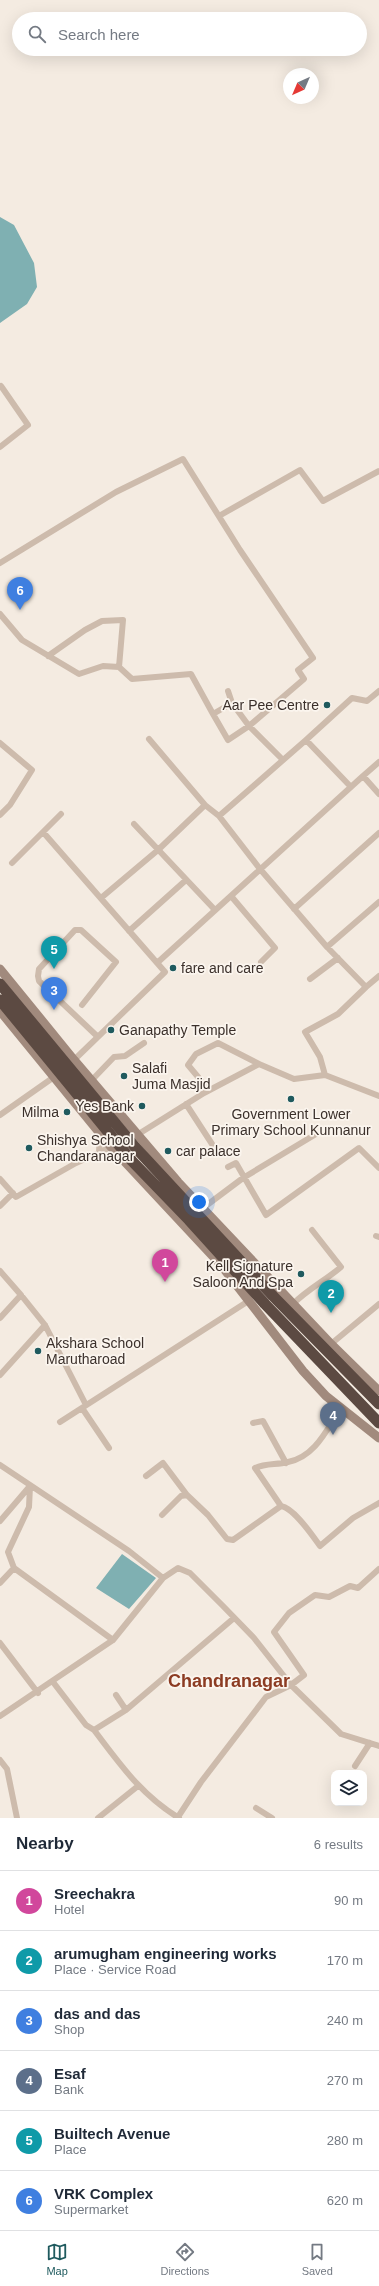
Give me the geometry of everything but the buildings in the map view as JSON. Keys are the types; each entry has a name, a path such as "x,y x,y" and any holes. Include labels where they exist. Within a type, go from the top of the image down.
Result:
{"highway":[{"path":"0,984 140,1153 273,1296 379,1404"},
{"path":"0,1000 132,1161 232,1264 265,1304 379,1423"}],"street":[{"path":"0,387 10,398 28,426 0,446"},
{"path":"0,394 10,398"},
{"path":"0,562 116,492 183,459 313,658 298,670 304,679 249,726 228,740 191,674 132,679 120,667 103,666 80,674 22,640 0,614"},
{"path":"219,516 300,470 323,501 379,471"},
{"path":"48,656 85,630 102,621 123,620 120,667"},
{"path":"228,691 232,703 249,726 283,760"},
{"path":"219,816 352,698 367,701 379,691"},
{"path":"213,714 232,703"},
{"path":"149,740 205,805 219,816 260,869 327,947 366,987"},
{"path":"306,740 351,787"},
{"path":"0,743 32,770 10,805 0,815"},
{"path":"157,963 379,762"},
{"path":"363,776 379,794"},
{"path":"101,898 158,850 205,805"},
{"path":"12,863 61,814"},
{"path":"134,824 215,910"},
{"path":"43,832 165,972 74,1060"},
{"path":"294,909 379,833"},
{"path":"129,931 186,880"},
{"path":"231,896 275,948 261,962"},
{"path":"327,947 379,902"},
{"path":"82,1005 116,962 81,930 75,930 39,969 39,981 98,1037"},
{"path":"310,979 338,958"},
{"path":"0,969 137,1136 331,1344 378,1389"},
{"path":"325,1075 320,1057 305,1032 338,1014 379,976"},
{"path":"0,1011 111,1147 221,1265 250,1300 303,1371 326,1396 379,1438"},
{"path":"91,1080 114,1057 125,1056 144,1043"},
{"path":"209,1090 188,1065 196,1054 218,1043 259,1064 294,1079 325,1075 379,1096"},
{"path":"137,1136 209,1090 259,1064"},
{"path":"0,1115 54,1077"},
{"path":"186,1104 212,1144"},
{"path":"99,1153 100,1133"},
{"path":"203,1208 244,1178 316,1134"},
{"path":"0,1179 16,1197 76,1163 111,1147"},
{"path":"228,1167 236,1163 266,1215 359,1148 379,1168"},
{"path":"0,1206 13,1193"},
{"path":"293,1304 305,1292 323,1282 341,1267 312,1230"},
{"path":"0,1271 45,1325 84,1407 109,1448"},
{"path":"0,1318 21,1295"},
{"path":"60,1422 250,1300"},
{"path":"331,1344 379,1304"},
{"path":"0,1375 45,1325"},
{"path":"341,1408 312,1450 298,1460 286,1463 265,1464 255,1468 281,1506 286,1507 294,1514 320,1546 353,1518 379,1503"},
{"path":"253,1423 263,1421 286,1463"},
{"path":"146,1476 163,1463 187,1495 208,1515 228,1539 233,1540 281,1506"},
{"path":"0,1465 129,1551 164,1578"},
{"path":"0,1521 30,1486"},
{"path":"30,1486 29,1508 8,1552 14,1568 114,1640"},
{"path":"162,1515 181,1496 187,1495"},
{"path":"0,1583 14,1568"},
{"path":"0,1716 114,1640 164,1578 178,1568 190,1573 254,1638 291,1685 341,1734 379,1746"},
{"path":"53,1682 86,1725 94,1730 138,1786 157,1804 178,1818 201,1782 266,1697 291,1685 304,1675 274,1632 289,1613 315,1595 329,1597 350,1586 358,1588 379,1569"},
{"path":"94,1730 126,1710 234,1618"},
{"path":"0,1643 38,1692"},
{"path":"116,1695 126,1710"},
{"path":"355,1766 370,1743"},
{"path":"0,1760 8,1769 18,1818"},
{"path":"98,1818 138,1786"},
{"path":"256,1808 272,1818"}],"water":[{"path":"0,217 14,225 34,263 37,287 27,304 0,323"},
{"path":"122,1554 156,1578 129,1609 96,1588"}],"place":[{"name":"VRK Complex","path":"20,610"},
{"name":"Aar Pee Centre","path":"327,705"},
{"name":"fare and care","path":"173,968"},
{"name":"Builtech Avenue","path":"54,969"},
{"name":"das and das","path":"54,1010"},
{"name":"Ganapathy Temple","path":"111,1030"},
{"name":"Salafi Juma Masjid","path":"124,1076"},
{"name":"Government Lower Primary School Kunnanur","path":"291,1099"},
{"name":"Yes Bank","path":"142,1106"},
{"name":"Milma","path":"67,1112"},
{"name":"Shishya School Chandaranagar","path":"29,1148"},
{"name":"car palace","path":"168,1151"},
{"name":"Kell Signature Saloon And Spa","path":"301,1274"},
{"name":"Sreechakra","path":"165,1282"},
{"name":"arumugham engineering works","path":"331,1313"},
{"name":"Akshara School Marutharoad","path":"38,1351"},
{"name":"Esaf","path":"333,1435"}],"district":[{"name":"Chandranagar","path":"229,1681"}]}
